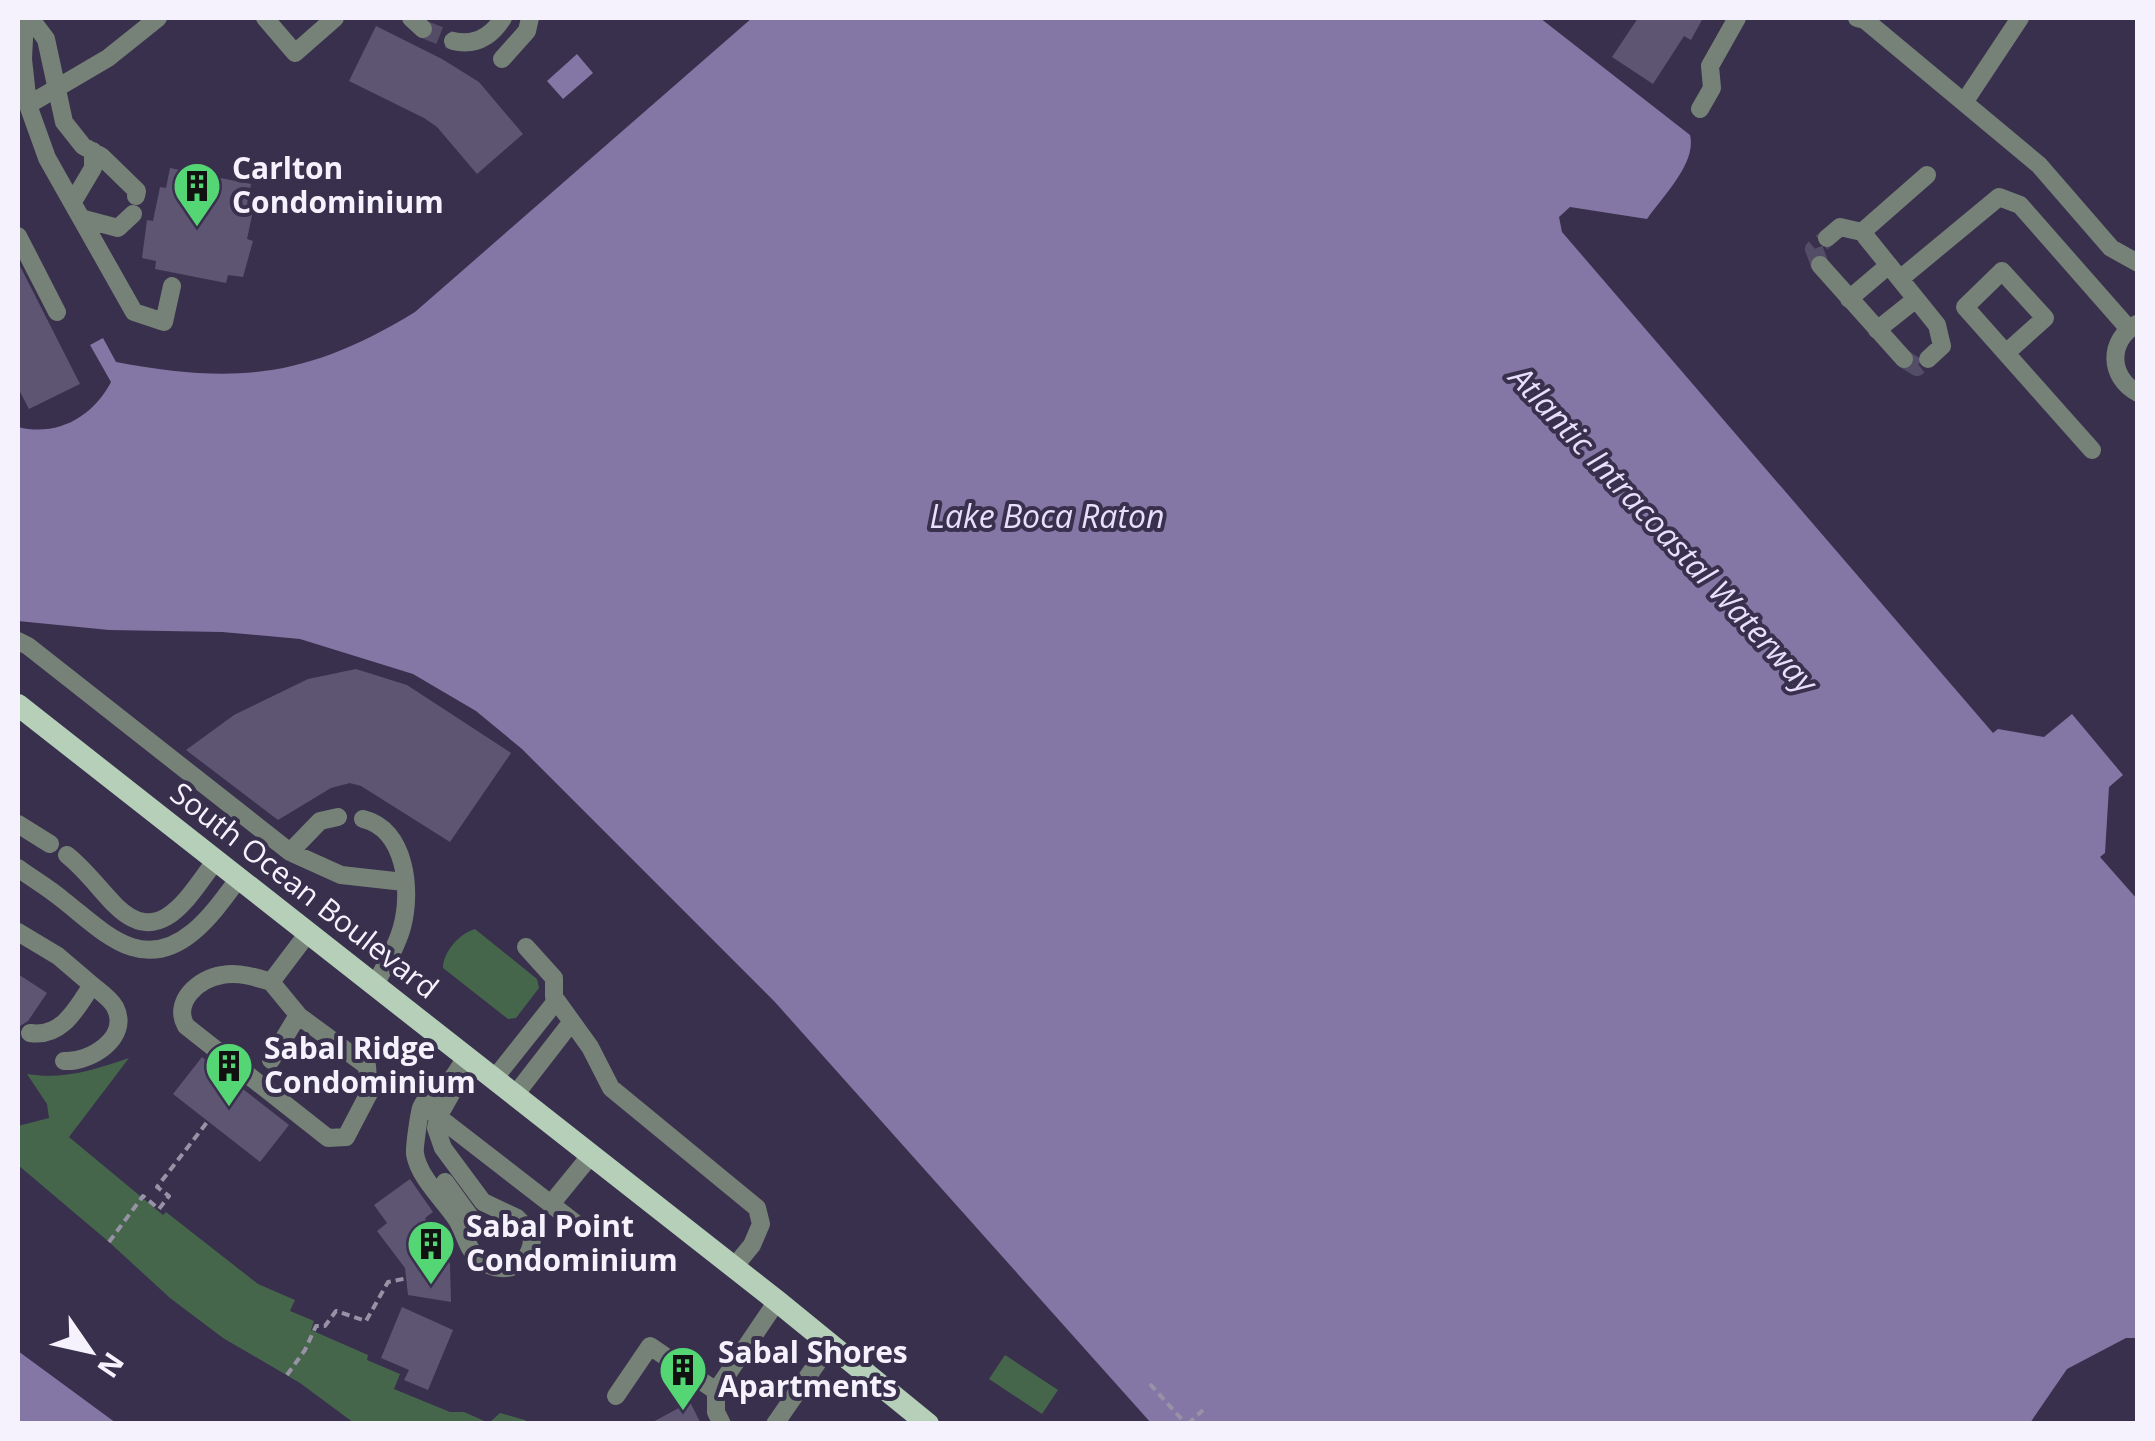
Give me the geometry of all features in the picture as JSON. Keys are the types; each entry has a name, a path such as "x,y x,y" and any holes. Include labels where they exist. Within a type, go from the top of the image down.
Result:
{"main road":[{"name":"South Ocean Boulevard","path":"18,706 831,1343 928,1424"}],"street":[{"path":"28,18 46,39 64,122 83,146 122,173 136,191 134,205 118,228 84,220"},
{"path":"28,18 23,59 28,105 47,158 134,312 164,322 172,286"},
{"path":"28,105 108,58 158,18"},
{"path":"265,18 295,53 335,18"},
{"path":"452,41 466,44 482,40 503,18"},
{"path":"502,59 527,31 530,18"},
{"path":"1700,109 1712,88 1710,66 1737,18"},
{"path":"1856,18 1865,20 1965,100 2039,165 2111,248 2138,263"},
{"path":"1965,100 2020,18"},
{"path":"74,200 94,168 93,151"},
{"path":"1862,232 1927,175"},
{"path":"1849,298 1894,272 1999,197 2020,205 2133,326 2116,349 2114,361 2124,383 2138,393"},
{"path":"1827,238 1840,227 1862,232 1938,325 1942,346 1928,358"},
{"path":"18,236 57,312"},
{"path":"1820,265 1904,359"},
{"path":"1938,325 1965,307 2002,271 2045,318 2006,353"},
{"path":"1877,330 1916,299"},
{"path":"1965,307 2092,450"},
{"path":"23,643 290,852 341,875 404,882"},
{"path":"290,852 320,821 338,817"},
{"path":"363,820 384,827 400,849 404,882 402,926 375,985"},
{"path":"21,832 50,844"},
{"path":"66,855 127,915 141,922 158,923 184,902 216,860"},
{"path":"18,868 106,936 123,946 155,949 190,935 239,878"},
{"path":"62,899 88,874"},
{"path":"18,932 58,956 113,1003 117,1012 117,1026 102,1050 92,1057 64,1061"},
{"path":"271,982 308,932"},
{"path":"526,948 554,978 556,1001 590,1048 612,1088 757,1208 762,1224 752,1245 734,1267"},
{"path":"246,975 271,982 298,1015 367,1066 369,1093 346,1137 328,1138 186,1026 180,1017 181,1006 204,980 246,975"},
{"path":"30,1033 50,1033 60,1027 92,985"},
{"path":"494,1079 556,1001"},
{"path":"271,1060 298,1015"},
{"path":"515,1095 570,1024"},
{"path":"466,1057 450,1081 438,1086 432,1117 473,1215 466,1240 476,1258 494,1268 510,1268 524,1260 533,1248 532,1234 506,1214 473,1215 420,1168 414,1151 420,1110 432,1117 574,1222"},
{"path":"551,1204 592,1155"},
{"path":"466,1240 506,1214"},
{"path":"722,1424 716,1412 716,1391 777,1301"},
{"path":"775,1424 831,1343"},
{"path":"616,1396 650,1346 716,1391"}],"path":[{"path":"109,1242 143,1197 159,1208 169,1196 156,1187 208,1122"},
{"path":"286,1375 306,1350 316,1326 325,1326 336,1311 366,1321 388,1282 408,1278"},
{"path":"1150,1384 1187,1424 1204,1410"}],"green space":[{"path":"475,929 537,979 539,988 516,1018 508,1019 443,968 453,944"},
{"path":"129,1058 69,1137 163,1215 166,1212 258,1284 295,1300 290,1311 314,1321 311,1330 400,1374 394,1389 489,1423 354,1423 300,1383 223,1338 170,1298 18,1165 18,1126 49,1118 47,1104 27,1074 66,1075"},
{"path":"1005,1355 1058,1390 1042,1414 989,1379"},
{"path":"500,1413 528,1423 489,1423"}],"water":[{"name":"Lake Boca Raton","path":"752,18 1540,18 1690,135 1684,168 1647,219 1570,207 1559,217 1562,232 1993,733 1998,729 2044,737 2072,714 2123,775 2109,787 2105,853 2100,857 2137,899 2137,1338 2126,1338 2067,1369 2030,1423 1151,1423 774,1001 522,749 476,711 413,674 300,639 222,632 109,630 18,621 18,427 60,426 94,405 111,382 90,345 103,338 116,362 200,373 236,373 306,362 376,334 415,312"},
{"path":"577,54 593,73 563,99 547,81"},
{"path":"18,1351 116,1423 18,1423"}],"building":[{"path":"1638,18 1703,18 1691,40 1684,36 1653,84 1612,57"},
{"path":"376,26 479,82 523,134 477,174 437,127 349,81"},
{"name":"Carlton Condominium","path":"170,168 251,184 247,204 254,206 247,239 253,241 243,277 228,275 226,283 155,269 156,261 142,258 147,220 153,221 160,187 166,188"},
{"path":"18,262 80,384 29,409 18,388"},
{"path":"356,669 407,685 511,753 450,842 361,786 350,783 331,788 278,820 186,750 234,715 308,679"},
{"path":"18,974 47,993 28,1021 20,1026 18,1036"},
{"name":"Sabal Ridge Condominium","path":"202,1057 289,1125 260,1162 173,1094"},
{"path":"410,1179 433,1212 425,1218 450,1264 451,1302 408,1295 405,1268 377,1231 387,1223 374,1205"},
{"path":"402,1307 453,1330 428,1390 404,1380 409,1370 381,1358"},
{"name":"Sabal Shores Apartments","path":"690,1402 701,1424 649,1424"}],"tunnel":[{"path":"423,29 453,41"},
{"path":"1820,265 1814,249 1827,238"},
{"path":"1904,359 1917,367 1928,359"}],"place":[{"name":"Carlton Condominium","path":"197,228"},
{"name":"Sabal Ridge Condominium","path":"229,1108"},
{"name":"Sabal Point Condominium","path":"431,1286"},
{"name":"Sabal Shores Apartments","path":"683,1412"}],"water label":[{"name":"Atlantic Intracoastal Waterway","path":"1663,530"}]}
